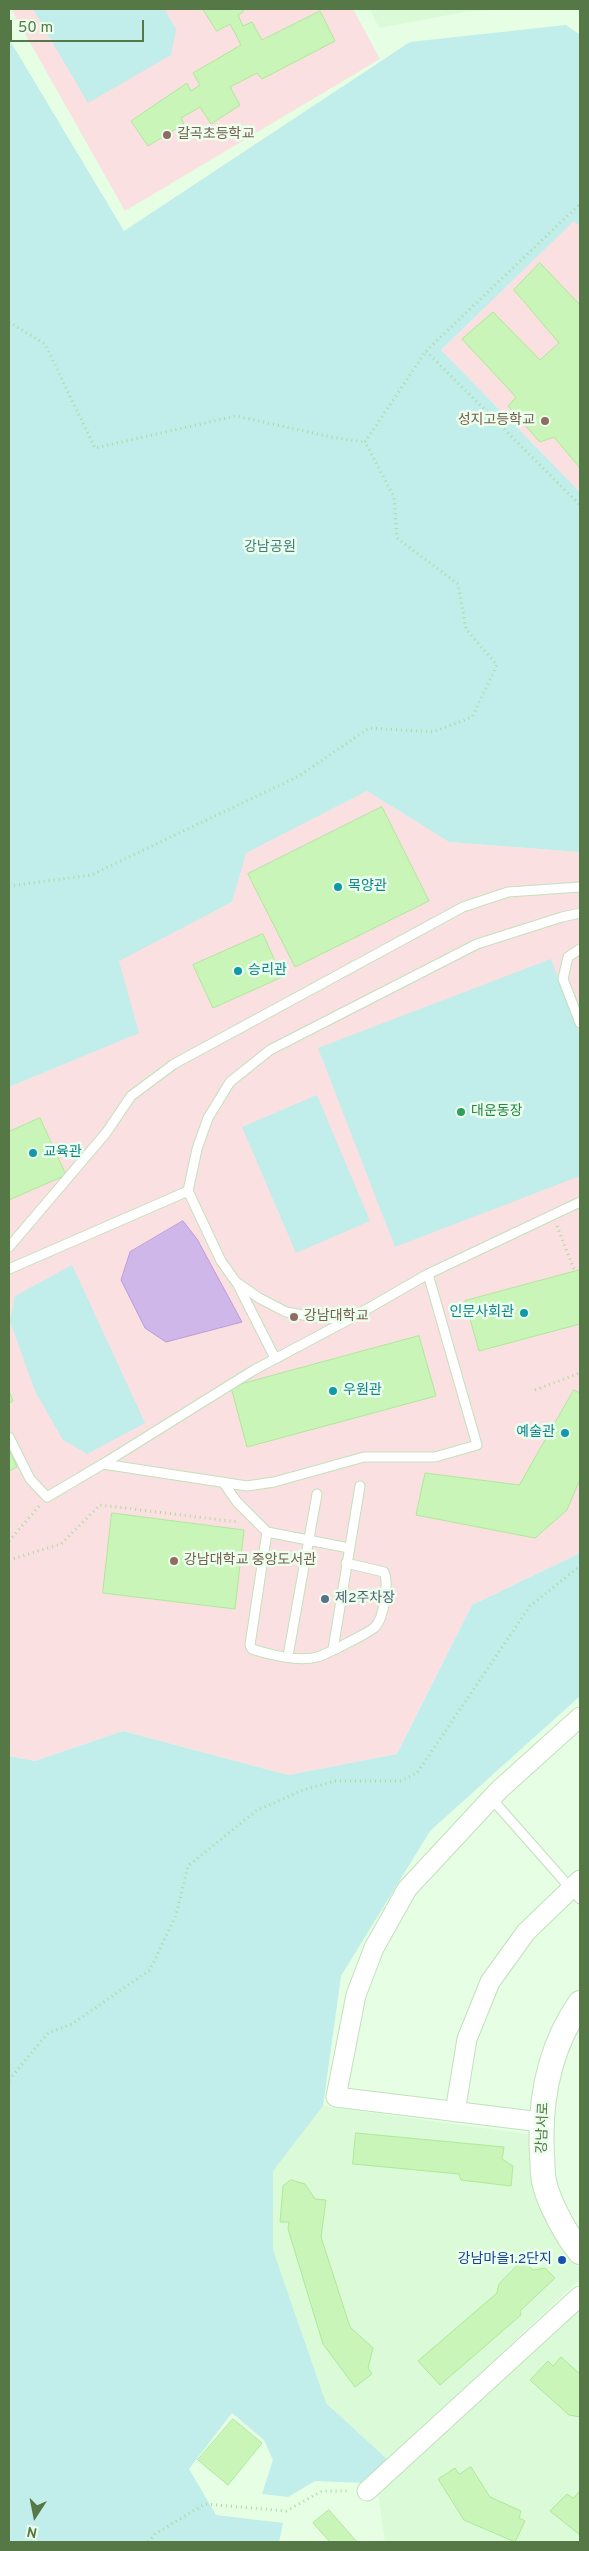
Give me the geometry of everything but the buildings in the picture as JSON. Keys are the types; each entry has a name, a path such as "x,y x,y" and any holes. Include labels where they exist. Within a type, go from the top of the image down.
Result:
{"street":[{"path":"541,2122 336,2097 356,1994 374,1948 407,1889 491,1798 580,1717"},
{"path":"455,2112 466,2039 490,1982 526,1932 577,1889"},
{"name":"강남서로","path":"580,2003 566,2024 546,2077 541,2122 544,2182 567,2237 580,2252"},
{"path":"367,2490 580,2296"}],"lane":[{"path":"9,1247 106,1133 131,1096 174,1064 464,907 508,892 580,887"},
{"path":"275,1358 236,1282 221,1260 188,1191 197,1149 208,1118 230,1082 270,1050 477,944 580,913"},
{"path":"580,949 568,957 563,980 580,1023"},
{"path":"9,1269 188,1191"},
{"path":"9,1437 30,1479 48,1496 275,1358 348,1320 428,1274 580,1202"},
{"path":"9,1238 21,1232"},
{"path":"103,1464 247,1486 274,1482 364,1457 435,1457 477,1445 428,1274"},
{"path":"236,1282 258,1298 286,1312 315,1318 348,1320"},
{"path":"224,1482 237,1502 267,1532 349,1548"},
{"path":"334,1649 346,1563 360,1486"},
{"path":"288,1656 317,1494"},
{"path":"267,1532 250,1645 258,1651 304,1659 318,1657 374,1628 381,1618 387,1578 384,1572 346,1563"},
{"path":"491,1798 577,1889"}],"path":[{"path":"365,442 426,351 580,204"},
{"path":"9,322 45,344 95,448 236,416 331,437 365,442"},
{"path":"426,351 580,505"},
{"path":"9,886 91,876 299,776 369,728 433,732 472,717 496,665 466,629 458,584 397,538 394,497 365,442"},
{"path":"553,1214 575,1272"},
{"path":"535,1390 580,1373"},
{"path":"9,1541 48,1496"},
{"path":"9,1560 61,1544 100,1505 260,1524"},
{"path":"9,2080 48,2033 72,2024 150,1970 176,1916 188,1866 256,1811 303,1790 335,1781 401,1782 417,1774 530,1606 580,1566"},
{"path":"148,2542 155,2534 205,2504 286,2511 322,2491 367,2490"}],"shaded area":[{"name":"갈곡초등학교","path":"11,9 353,9 380,59 125,211"},
{"path":"370,9 501,9 465,12 379,28"},
{"name":"성지고등학교","path":"580,215 580,492 441,350"},
{"name":"강남대학교","path":"367,791 449,842 580,852 580,1548 578,1554 472,1605 397,1754 288,1775 123,1731 35,1761 9,1756 9,1087 138,1033 118,961 232,902 245,853"},
{"path":"183,1221 197,1239 242,1322 166,1342 145,1328 121,1280 130,1252"},
{"path":"323,2106 534,2135 539,2185 558,2242 580,2268 580,2279 388,2460 326,2403 273,2250 273,2171"},
{"path":"580,2310 580,2542 385,2542 378,2492"}],"green space":[{"path":"33,9 164,9 176,29 171,55 88,103"},
{"name":"강남공원","path":"566,25 580,35 580,226 574,221 441,350 580,492 580,852 449,842 367,791 246,853 232,902 119,961 139,1033 9,1087 9,39 124,231 410,42"},
{"name":"대운동장","path":"551,959 580,1035 580,1176 395,1247 318,1048"},
{"path":"317,1095 370,1221 296,1253 242,1127"},
{"path":"72,1265 145,1423 87,1454 63,1440 35,1391 10,1321 15,1296"},
{"path":"580,1548 580,1696 430,1831 341,1976 323,2106 273,2171 273,2250 326,2403 388,2460 367,2483 315,2481 288,2497 262,2494 273,2460 264,2440 232,2413 189,2469 216,2515 283,2523 279,2542 9,2542 9,1756 35,1761 123,1731 288,1775 397,1754 472,1605 578,1554"}],"place":[{"name":"갈곡초등학교","path":"167,135"},
{"name":"성지고등학교","path":"545,421"},
{"name":"목양관","path":"338,887"},
{"name":"승리관","path":"238,971"},
{"name":"대운동장","path":"461,1112"},
{"name":"교육관","path":"33,1153"},
{"name":"인문사회관","path":"524,1313"},
{"name":"강남대학교","path":"294,1317"},
{"name":"우원관","path":"333,1391"},
{"name":"예술관","path":"565,1433"},
{"name":"강남대학교 중앙도서관","path":"174,1561"},
{"name":"제2주차장","path":"325,1599"},
{"name":"강남마을1.2단지","path":"562,2260"}]}
